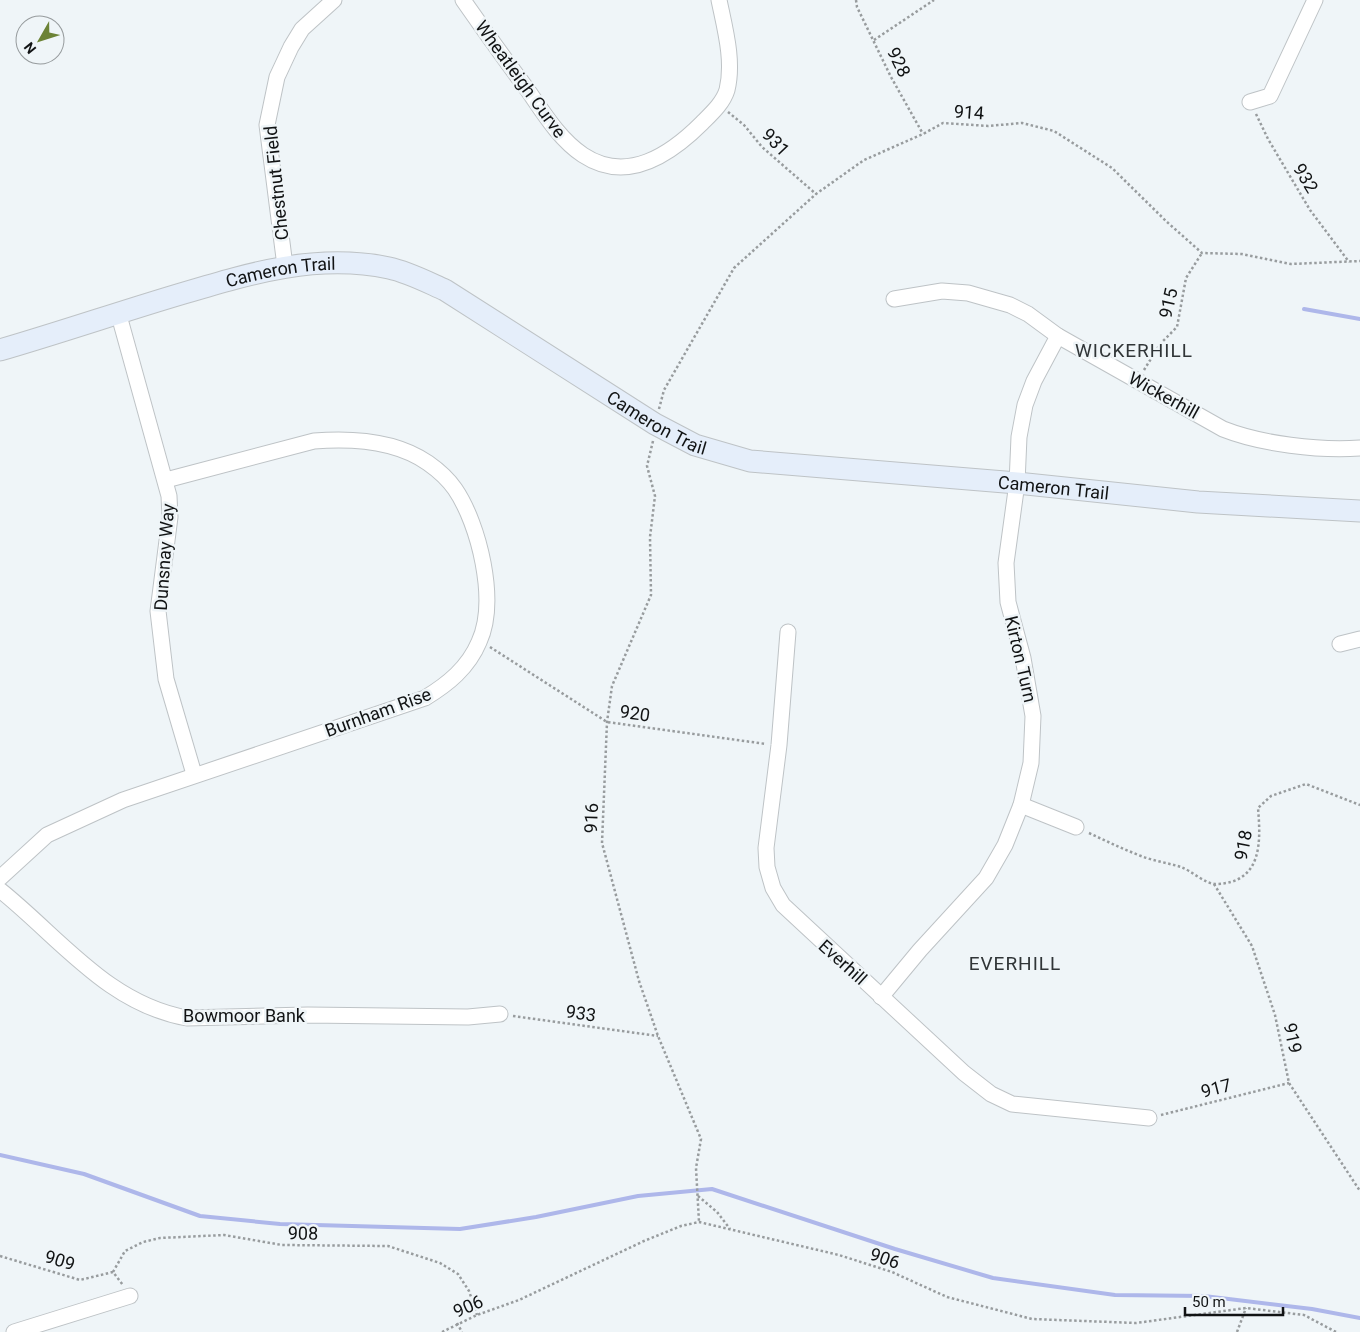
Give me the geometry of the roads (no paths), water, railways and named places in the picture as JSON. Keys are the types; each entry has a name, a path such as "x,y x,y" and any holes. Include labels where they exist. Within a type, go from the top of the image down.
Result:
{"street":[{"name":"Chestnut Field","path":"285,266 267,126 277,77 291,47 302,29 334,0"},
{"name":"Wheatleigh Curve","path":"463,0 565,140 582,154 605,166 626,167 659,157 678,145 720,105 726,92 730,72 719,0"},
{"path":"1250,102 1270,96 1315,0"},
{"name":"Cameron Trail","path":"0,350 234,277 285,266 351,262 390,268 410,274 464,302 655,429 695,445 750,461 1017,483 1198,502 1360,511"},
{"name":"Wickerhill","path":"894,299 942,291 968,293 1010,304 1028,314 1058,336 1223,429 1247,438 1340,450 1360,448"},
{"name":"Dunsnay Way","path":"118,312 166,480 170,517 158,611 166,679 194,774"},
{"name":"Kirton Turn","path":"881,997 920,950 986,878 1005,845 1021,805 1031,763 1033,716 1024,658 1012,621 1006,583 1006,563 1017,483 1019,437 1025,406 1034,381 1058,336"},
{"name":"Burnham Rise","path":"0,878 47,835 122,800 194,774 425,698 445,686 462,670 480,641 486,596 478,541 472,523 459,497 448,481 426,462 409,453 372,442 352,440 314,441 166,480"},
{"name":"Everhill","path":"788,632 779,746 766,848 767,867 773,888 783,905 799,922 979,1085 1012,1104 1149,1118"},
{"path":"1340,644 1360,639"},
{"path":"1021,805 1076,827"},
{"name":"Bowmoor Bank","path":"0,890 100,979 132,1000 168,1014 187,1018 308,1015 468,1017 500,1014"},
{"path":"14,1332 130,1296"}],"waterway":[{"path":"1304,309 1360,319"},
{"path":"0,1155 84,1174 200,1216 280,1224 460,1229 536,1217 638,1196 712,1189 895,1249 993,1278 1115,1295 1204,1296 1312,1309 1360,1318"}],"district":[{"name":"WICKERHILL","path":"1134,350"},
{"name":"EVERHILL","path":"1015,963"}]}
